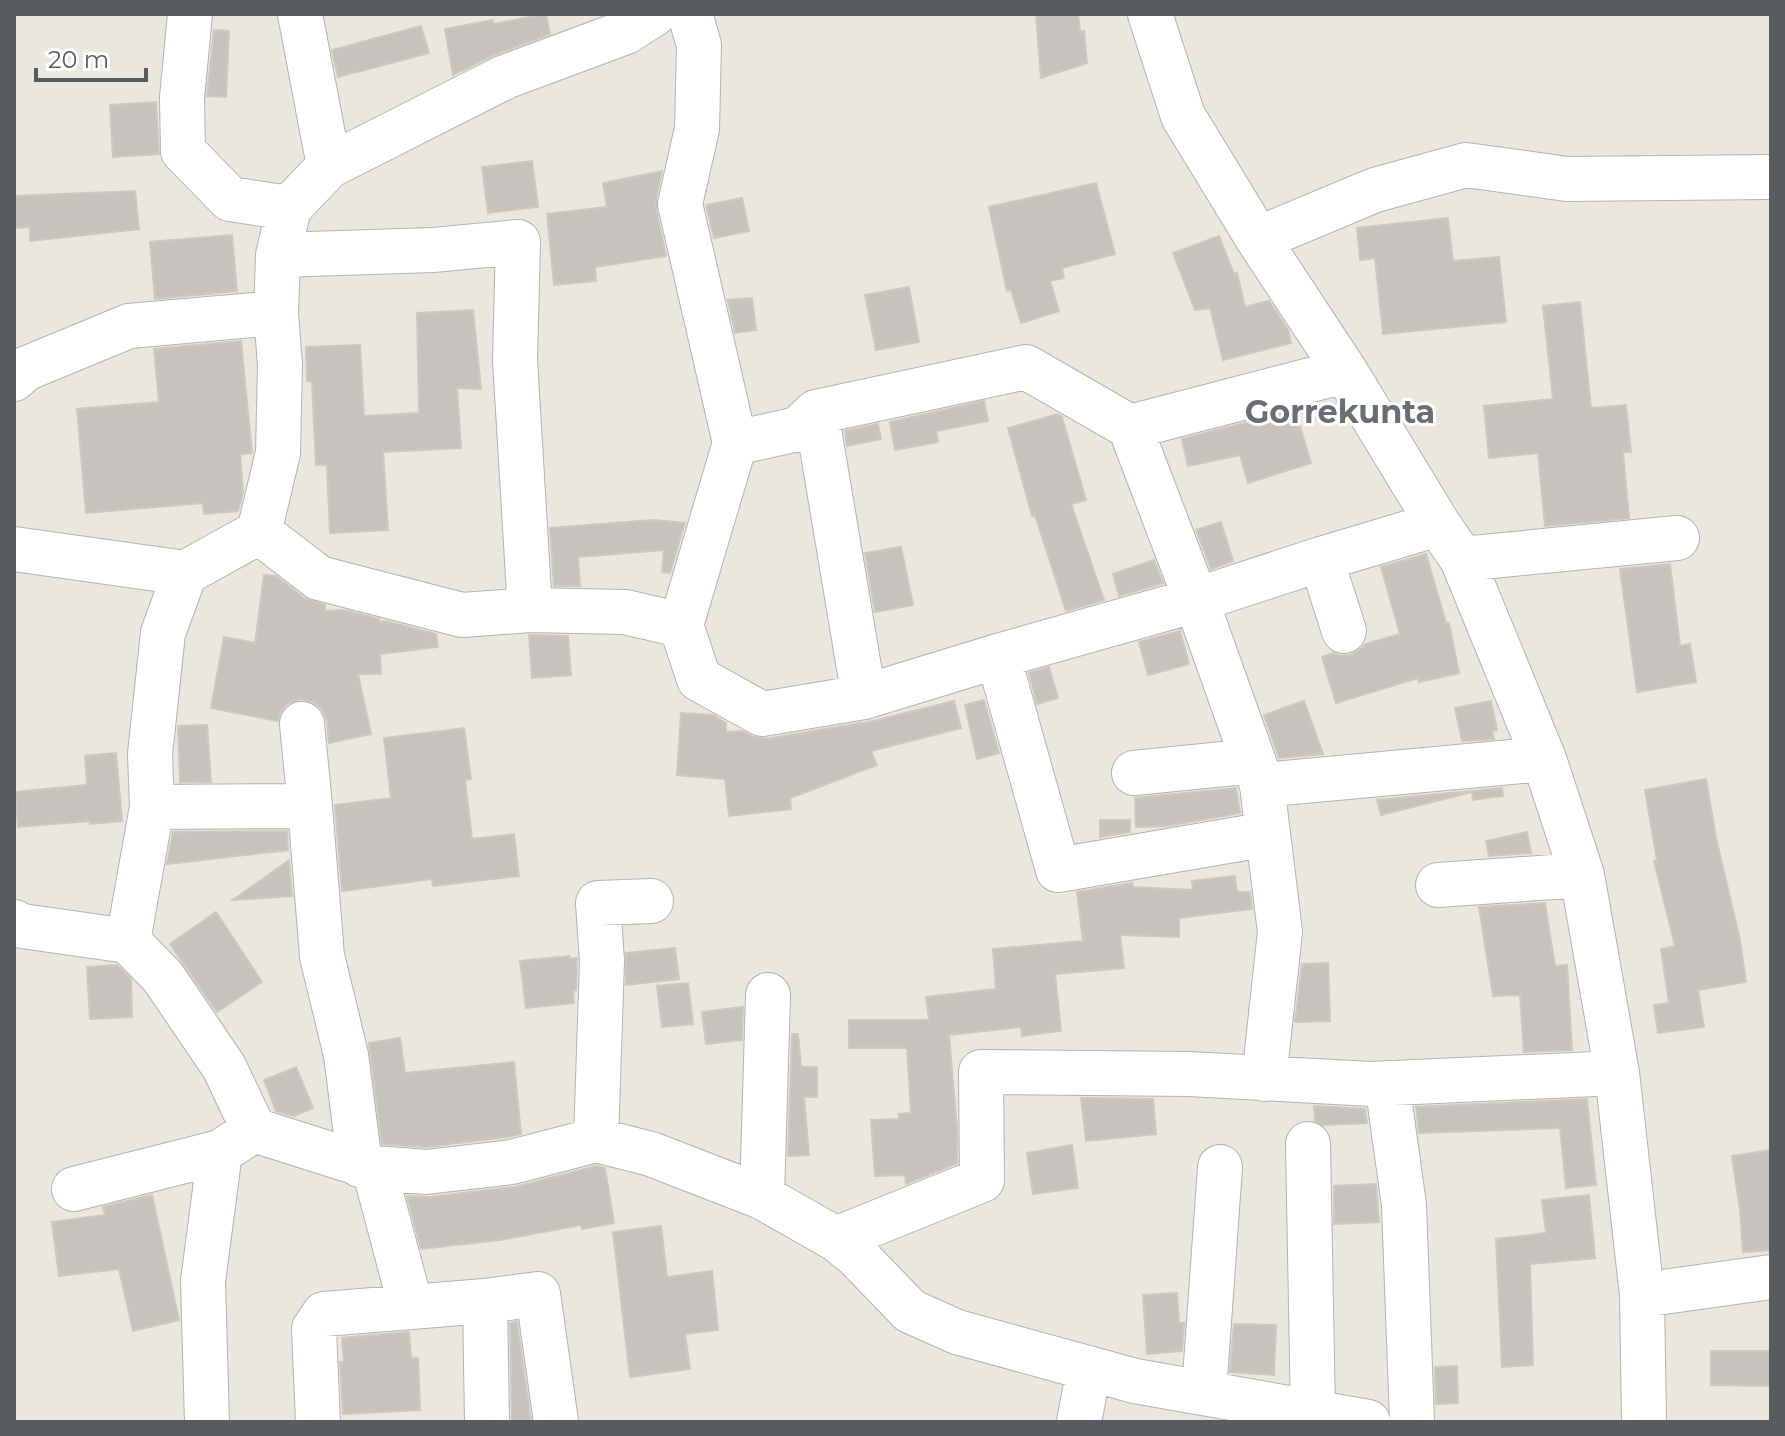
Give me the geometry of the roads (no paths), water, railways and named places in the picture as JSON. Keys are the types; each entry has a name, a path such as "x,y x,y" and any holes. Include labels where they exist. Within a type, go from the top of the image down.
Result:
{"street":[{"path":"190,14 182,98 183,151 230,199 289,208"},
{"path":"300,14 329,166"},
{"path":"14,549 185,573 259,532 278,453 278,255 289,208 329,166 505,77 626,32 654,14"},
{"path":"690,14 699,45 697,129 680,204 735,443 681,625 699,679 762,714 864,697 1196,600 1321,559 1450,542 1677,538"},
{"path":"1150,14 1183,116 1450,542 1544,759 1582,875 1617,1073 1642,1295 1644,1422"},
{"path":"1258,239 1375,190 1466,165 1567,179 1771,177"},
{"path":"278,255 433,250 518,242 515,360 530,610"},
{"path":"14,379 25,369 129,326 276,313"},
{"path":"735,443 798,429 816,412 1026,367 1130,427 1257,773 1280,932 1264,1079"},
{"path":"1130,427 1345,371"},
{"path":"816,412 864,697"},
{"path":"259,532 319,578 462,615 530,610 625,612 681,625"},
{"path":"1321,559 1344,631"},
{"path":"128,941 152,807 150,754 163,633 185,573"},
{"path":"998,656 1058,870 1268,834"},
{"path":"302,724 322,956 346,1055 367,1167 411,1307"},
{"path":"1134,773 1257,773 1544,759"},
{"path":"152,807 310,806"},
{"path":"1438,885 1582,875"},
{"path":"596,1140 602,961 598,903 651,901"},
{"path":"17,933 128,941 163,977 224,1067 237,1141 203,1281 207,1422"},
{"path":"762,1197 768,995"},
{"path":"836,1239 982,1180 981,1072 1189,1074 1387,1083 1617,1073"},
{"path":"1387,1083 1404,1205 1412,1422"},
{"path":"74,1189 237,1141 367,1167 426,1172 512,1162 596,1140 651,1154 762,1197 836,1239 856,1255 910,1311 957,1332 1135,1381 1368,1422"},
{"path":"1308,1144 1313,1413"},
{"path":"1204,1392 1220,1167"},
{"path":"1642,1295 1771,1277"},
{"path":"318,1422 314,1329 324,1314 538,1294 556,1422"},
{"path":"485,1301 487,1422"},
{"path":"1079,1422 1089,1369"}],"district":[{"name":"Gorrekunta","path":"1340,412"}]}
